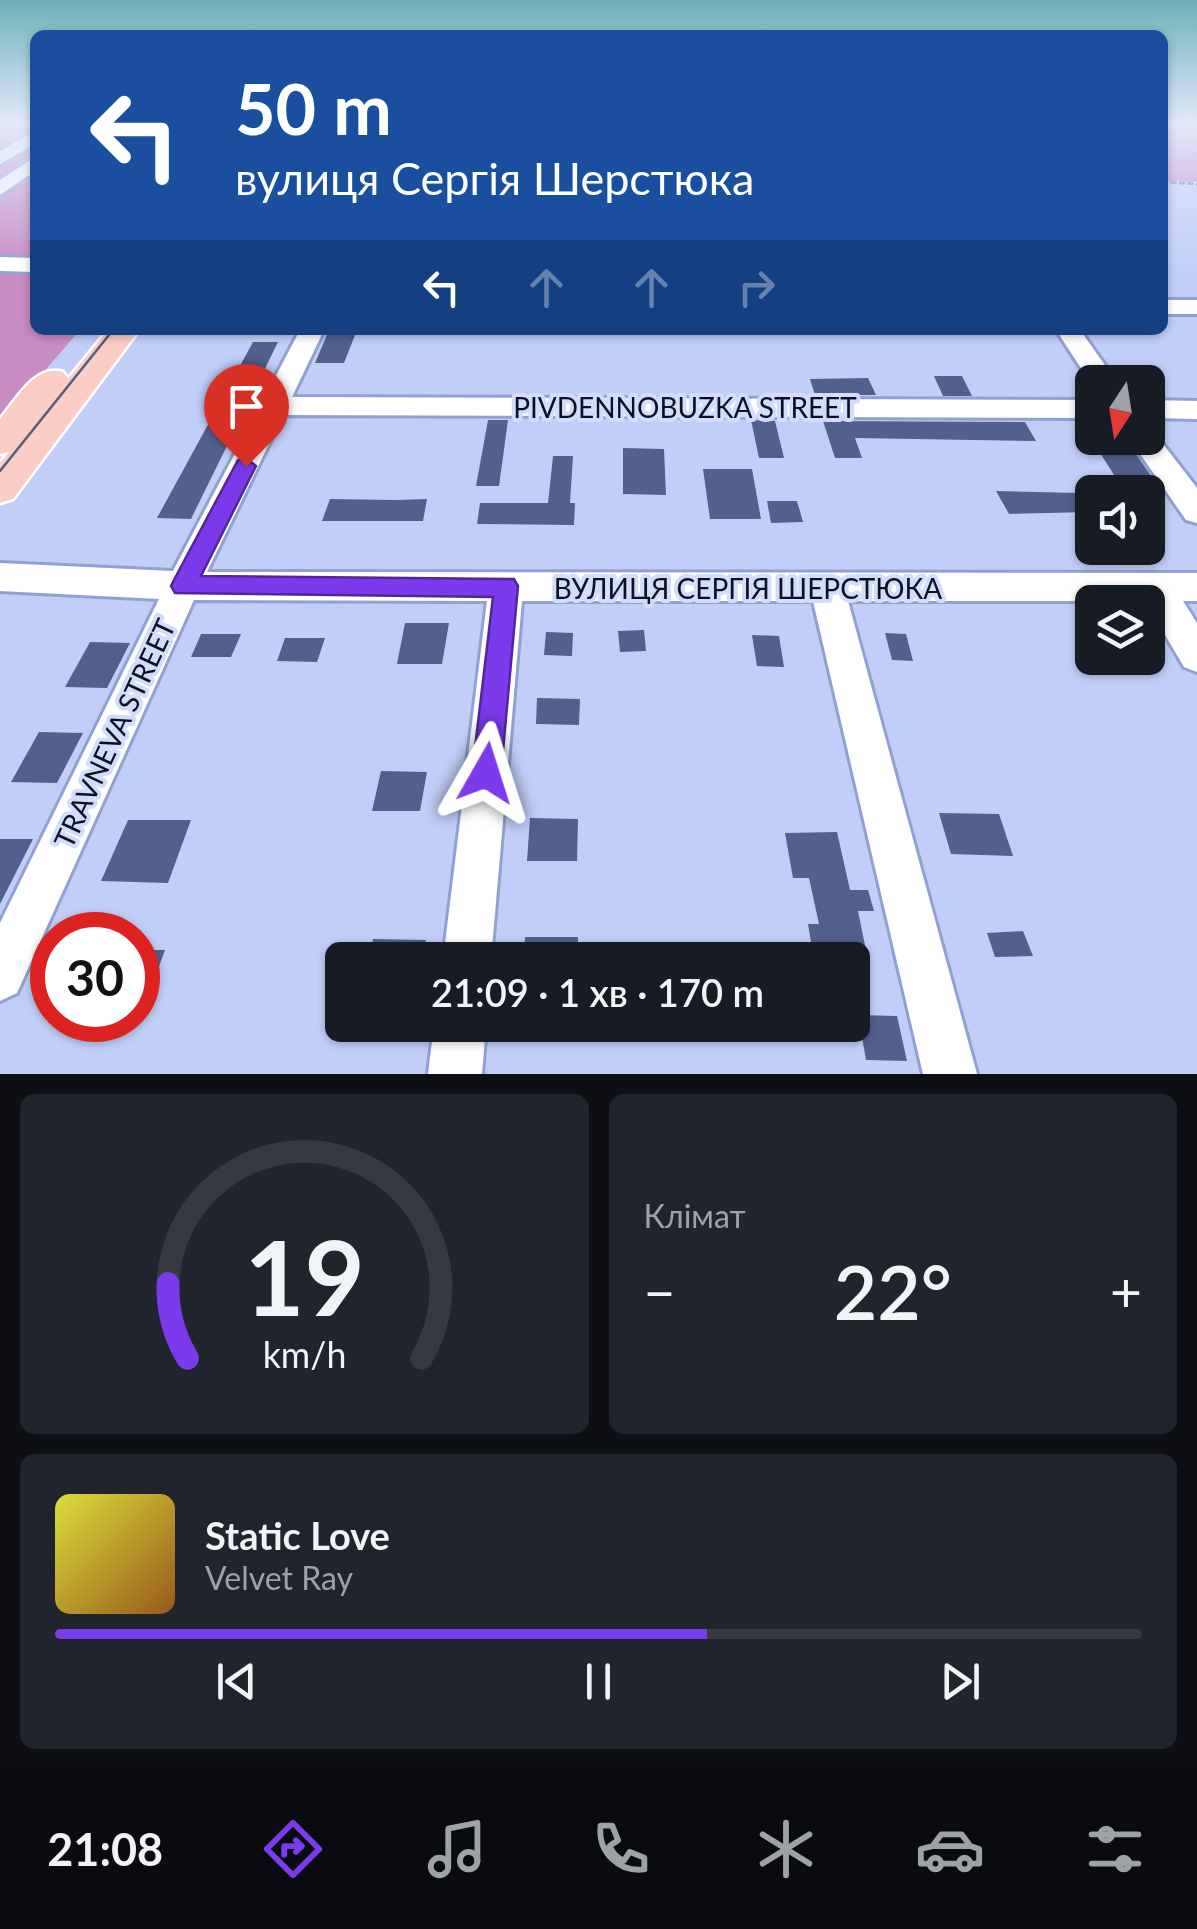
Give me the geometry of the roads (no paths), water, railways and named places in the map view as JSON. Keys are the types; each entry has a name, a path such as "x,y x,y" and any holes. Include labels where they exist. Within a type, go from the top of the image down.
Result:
{"main road":[{"path":"0,442 88,335"},
{"path":"0,489 120,335"}],"street":[{"path":"0,264 30,265"},
{"path":"1168,307 1197,307"},
{"name":"TRAVNEVA STREET","path":"0,976 184,586 310,335"},
{"path":"1071,335 1092,365"},
{"name":"PIVDENNOBUZKA STREET","path":"277,406 1075,409"},
{"path":"1165,409 1197,410"},
{"path":"1155,455 1197,512"},
{"name":"ВУЛИЦЯ СЕРГІЯ ШЕРСТЮКА","path":"0,577 184,586 1075,588"},
{"path":"469,942 506,586"},
{"name":"ВУЛИЦЯ СЕРГІЯ ШЕРСТЮКА","path":"1165,588 1197,587"},
{"path":"827,588 950,1074"},
{"path":"1165,602 1197,654"},
{"path":"455,1074 458,1042"}],"tram line":[{"path":"0,471 109,335"}]}
